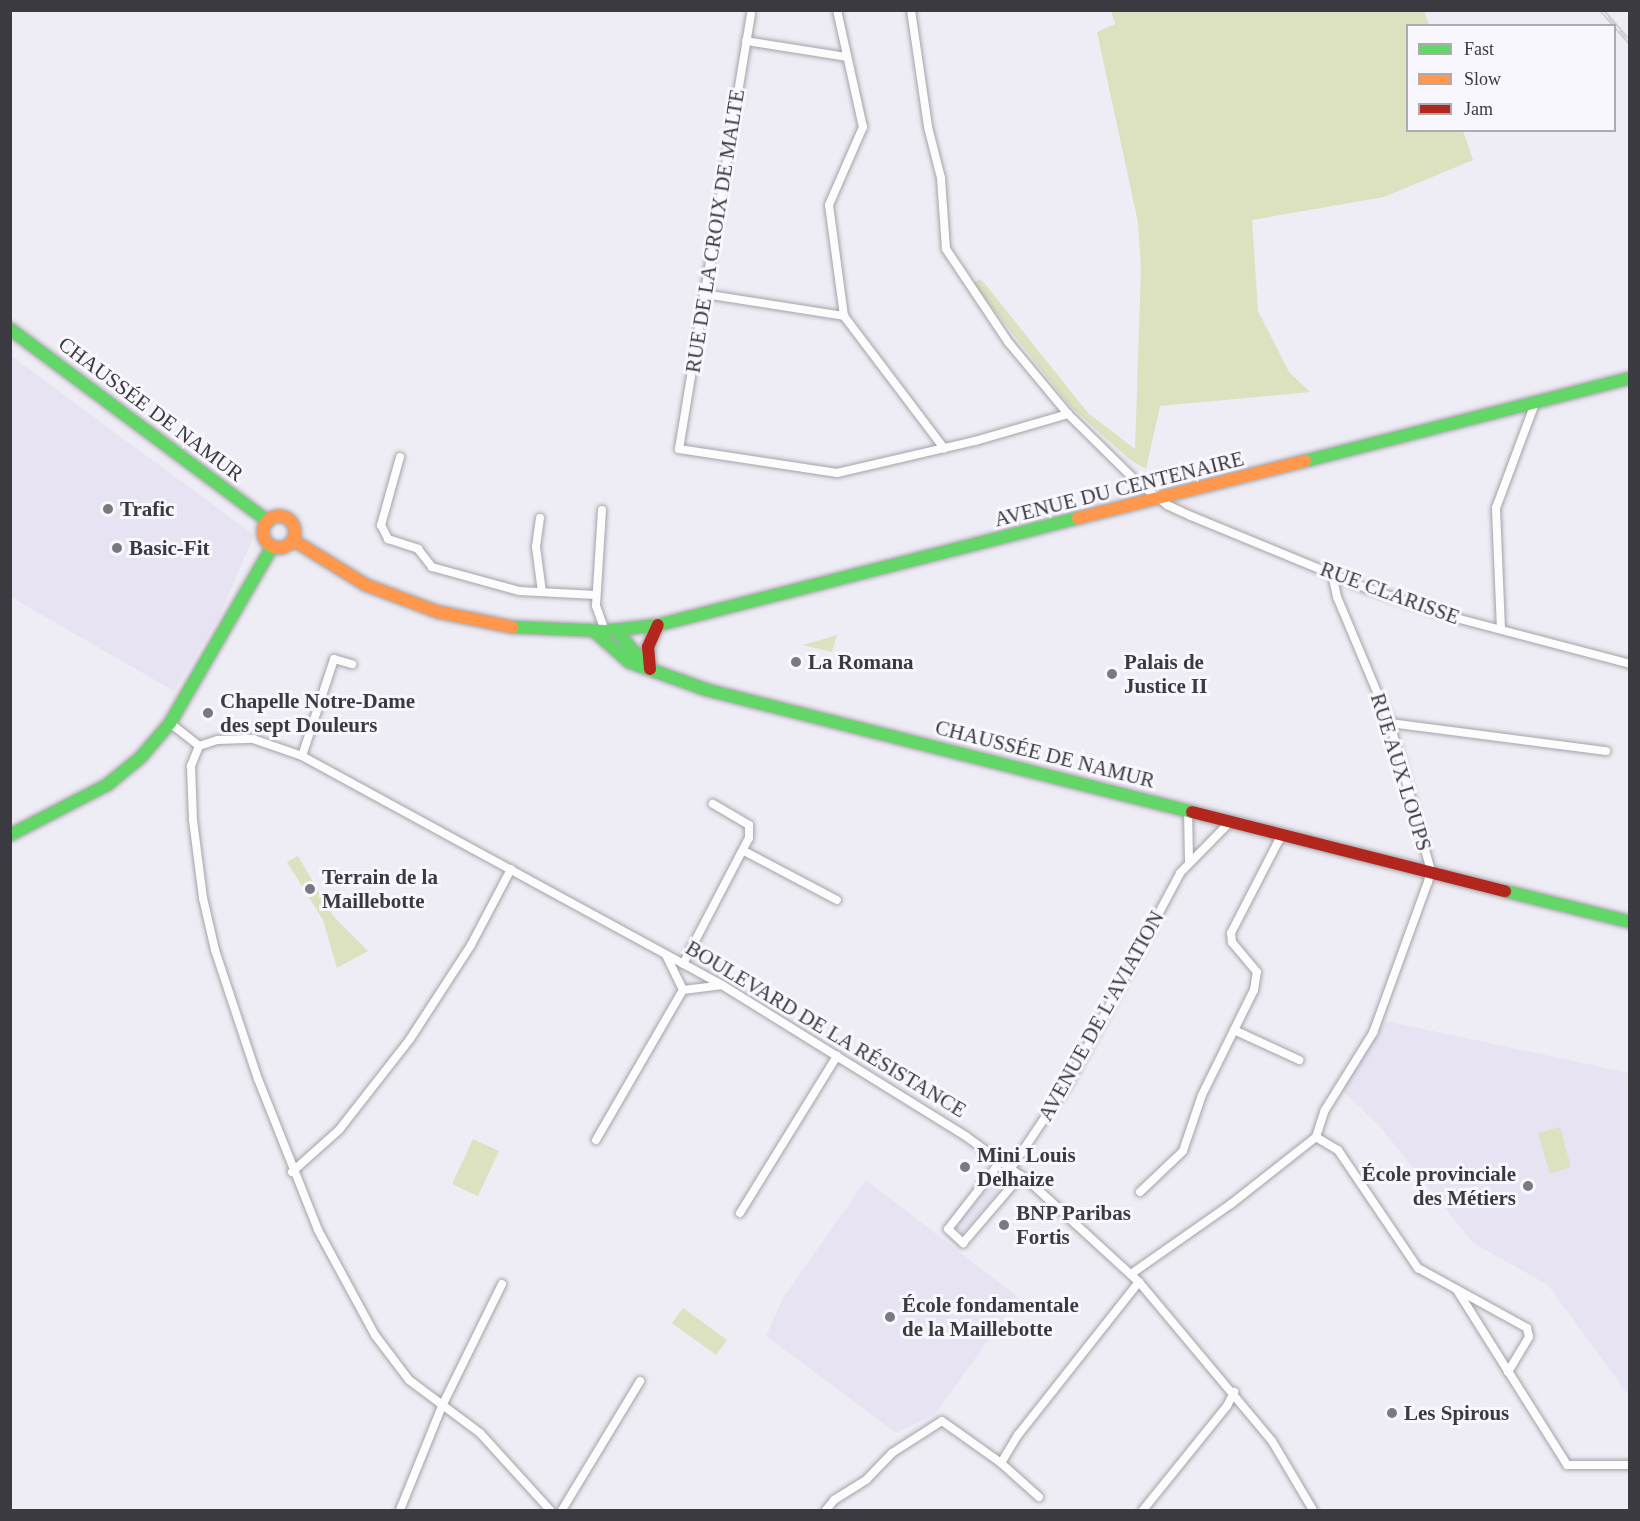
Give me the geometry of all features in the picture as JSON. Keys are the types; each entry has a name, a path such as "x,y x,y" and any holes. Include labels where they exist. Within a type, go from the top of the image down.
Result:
{"main road":[{"name":"CHAUSSÉE DE NAMUR","path":"10,329 268,521"},
{"name":"AVENUE DU CENTENAIRE","path":"293,540 366,585 438,612 500,627 605,630 658,625 1629,378"},
{"path":"274,517 287,518 293,524 293,540 288,546 272,547 263,535 268,521 274,517"},
{"path":"10,835 108,785 141,757 170,723 272,547"},
{"path":"650,670 648,647 658,625"},
{"name":"CHAUSSÉE DE NAMUR","path":"605,630 629,662 732,696 1188,809 1629,922"},
{"path":"605,630 650,670"}],"street":[{"path":"837,10 863,127 861,139 829,206 844,316 944,448 1068,414"},
{"name":"RUE CLARISSE","path":"911,10 928,127 941,178 946,249 1009,343 1068,414 1159,499 1212,525 1414,605 1629,664"},
{"name":"RUE DE LA CROIX DE MALTE","path":"751,14 679,449 837,473 944,448"},
{"path":"746,41 847,57"},
{"path":"704,294 844,316"},
{"path":"1501,629 1496,508 1536,403"},
{"path":"400,457 381,525 388,539 418,549 432,567 519,591 596,595"},
{"path":"602,510 596,606 605,630"},
{"path":"540,518 536,546 542,592"},
{"name":"RUE AUX LOUPS","path":"1332,573 1337,597 1390,723 1431,871"},
{"path":"302,756 334,659 352,663"},
{"path":"170,723 199,746 191,766 191,792 203,898 226,986 292,1172 335,1266 375,1335 409,1380 498,1450 550,1510"},
{"path":"1390,723 1606,751"},
{"name":"BOULEVARD DE LA RÉSISTANCE","path":"199,746 218,740 253,739 302,756 722,985 1001,1161 1021,1175 1139,1282 1234,1392 1290,1468 1313,1510"},
{"path":"683,964 744,850 749,825 713,804"},
{"name":"AVENUE DE L'AVIATION","path":"1188,809 1189,861"},
{"name":"AVENUE DE L'AVIATION","path":"1011,1168 1067,1084 1189,861 1231,821"},
{"path":"1140,1192 1183,1151 1202,1095 1258,979 1252,963 1232,942 1231,933 1282,834"},
{"path":"744,850 837,900"},
{"path":"292,1172 339,1130 410,1039 465,955 511,869"},
{"path":"1131,1274 1230,1204 1316,1137 1321,1118 1377,1024 1431,871"},
{"path":"666,954 683,990"},
{"path":"683,990 722,985"},
{"path":"596,1140 683,990"},
{"path":"1234,1030 1299,1060"},
{"path":"740,1213 837,1056"},
{"path":"1316,1137 1338,1150 1418,1268 1527,1328 1529,1337 1508,1372"},
{"path":"1001,1161 948,1229 963,1243 1021,1175"},
{"path":"1001,1463 1018,1435 1139,1282"},
{"path":"400,1510 442,1406 502,1284"},
{"path":"1456,1290 1567,1465 1629,1465"},
{"path":"562,1510 640,1381"},
{"path":"1143,1510 1221,1414 1234,1392"},
{"path":"826,1510 834,1500 867,1479 892,1453 942,1421 1001,1463 1039,1497"}],"shaded area":[{"path":"11,356 254,535 221,613 174,691 11,597"},
{"name":"École provinciale des Métiers","path":"1386,1021 1629,1073 1629,1396 1548,1285 1473,1243 1382,1129 1342,1090"},
{"name":"École fondamentale de la Maillebotte","path":"866,1180 1019,1298 935,1414 896,1433 766,1336 783,1298"},
{"path":"994,1180 1002,1187 963,1234 955,1228"}],"green space":[{"path":"1111,11 1424,11 1429,24 1406,24 1406,132 1463,132 1473,160 1384,197 1252,220 1258,311 1289,372 1310,392 1160,406 1146,469 1129,459 1069,405 973,283 981,279 1088,413 1135,449 1141,268 1138,222 1097,32 1115,24"},
{"path":"837,635 832,652 803,645"},
{"name":"Terrain de la Maillebotte","path":"298,856 333,916 368,951 337,968 323,920 287,862"},
{"path":"1560,1127 1571,1167 1550,1174 1538,1133"},
{"path":"473,1139 499,1151 478,1196 452,1184"},
{"path":"683,1308 727,1340 716,1355 672,1323"}],"railway":[{"path":"1602,10 1614,24"},
{"path":"1616,26 1630,42"}],"traffic: fast":[{"path":"10,329 268,521"},
{"path":"1305,461 1630,378"},
{"path":"512,627 605,631 658,625 1078,518"},
{"path":"10,835 107,785 141,757 170,723 272,547"},
{"path":"616,630 647,667"},
{"path":"594,631 629,662 707,690 1192,812"},
{"path":"1505,891 1630,922"}],"traffic: slow":[{"path":"1078,518 1305,461"},
{"path":"279,516 290,521 295,532 290,543 279,548 268,543 263,532 268,521 279,516"},
{"path":"293,540 366,585 438,612 512,627"}],"traffic: jam":[{"path":"650,669 648,647 658,625"},
{"path":"1192,812 1505,891"}],"place":[{"name":"Trafic","path":"108,509"},
{"name":"Basic-Fit","path":"117,548"},
{"name":"La Romana","path":"796,662"},
{"name":"Palais de Justice II","path":"1112,674"},
{"name":"Chapelle Notre-Dame des sept Douleurs","path":"208,713"},
{"name":"Terrain de la Maillebotte","path":"310,889"},
{"name":"Mini Louis Delhaize","path":"965,1167"},
{"name":"École provinciale des Métiers","path":"1528,1186"},
{"name":"BNP Paribas Fortis","path":"1004,1225"},
{"name":"École fondamentale de la Maillebotte","path":"890,1317"},
{"name":"Les Spirous","path":"1392,1413"}]}
